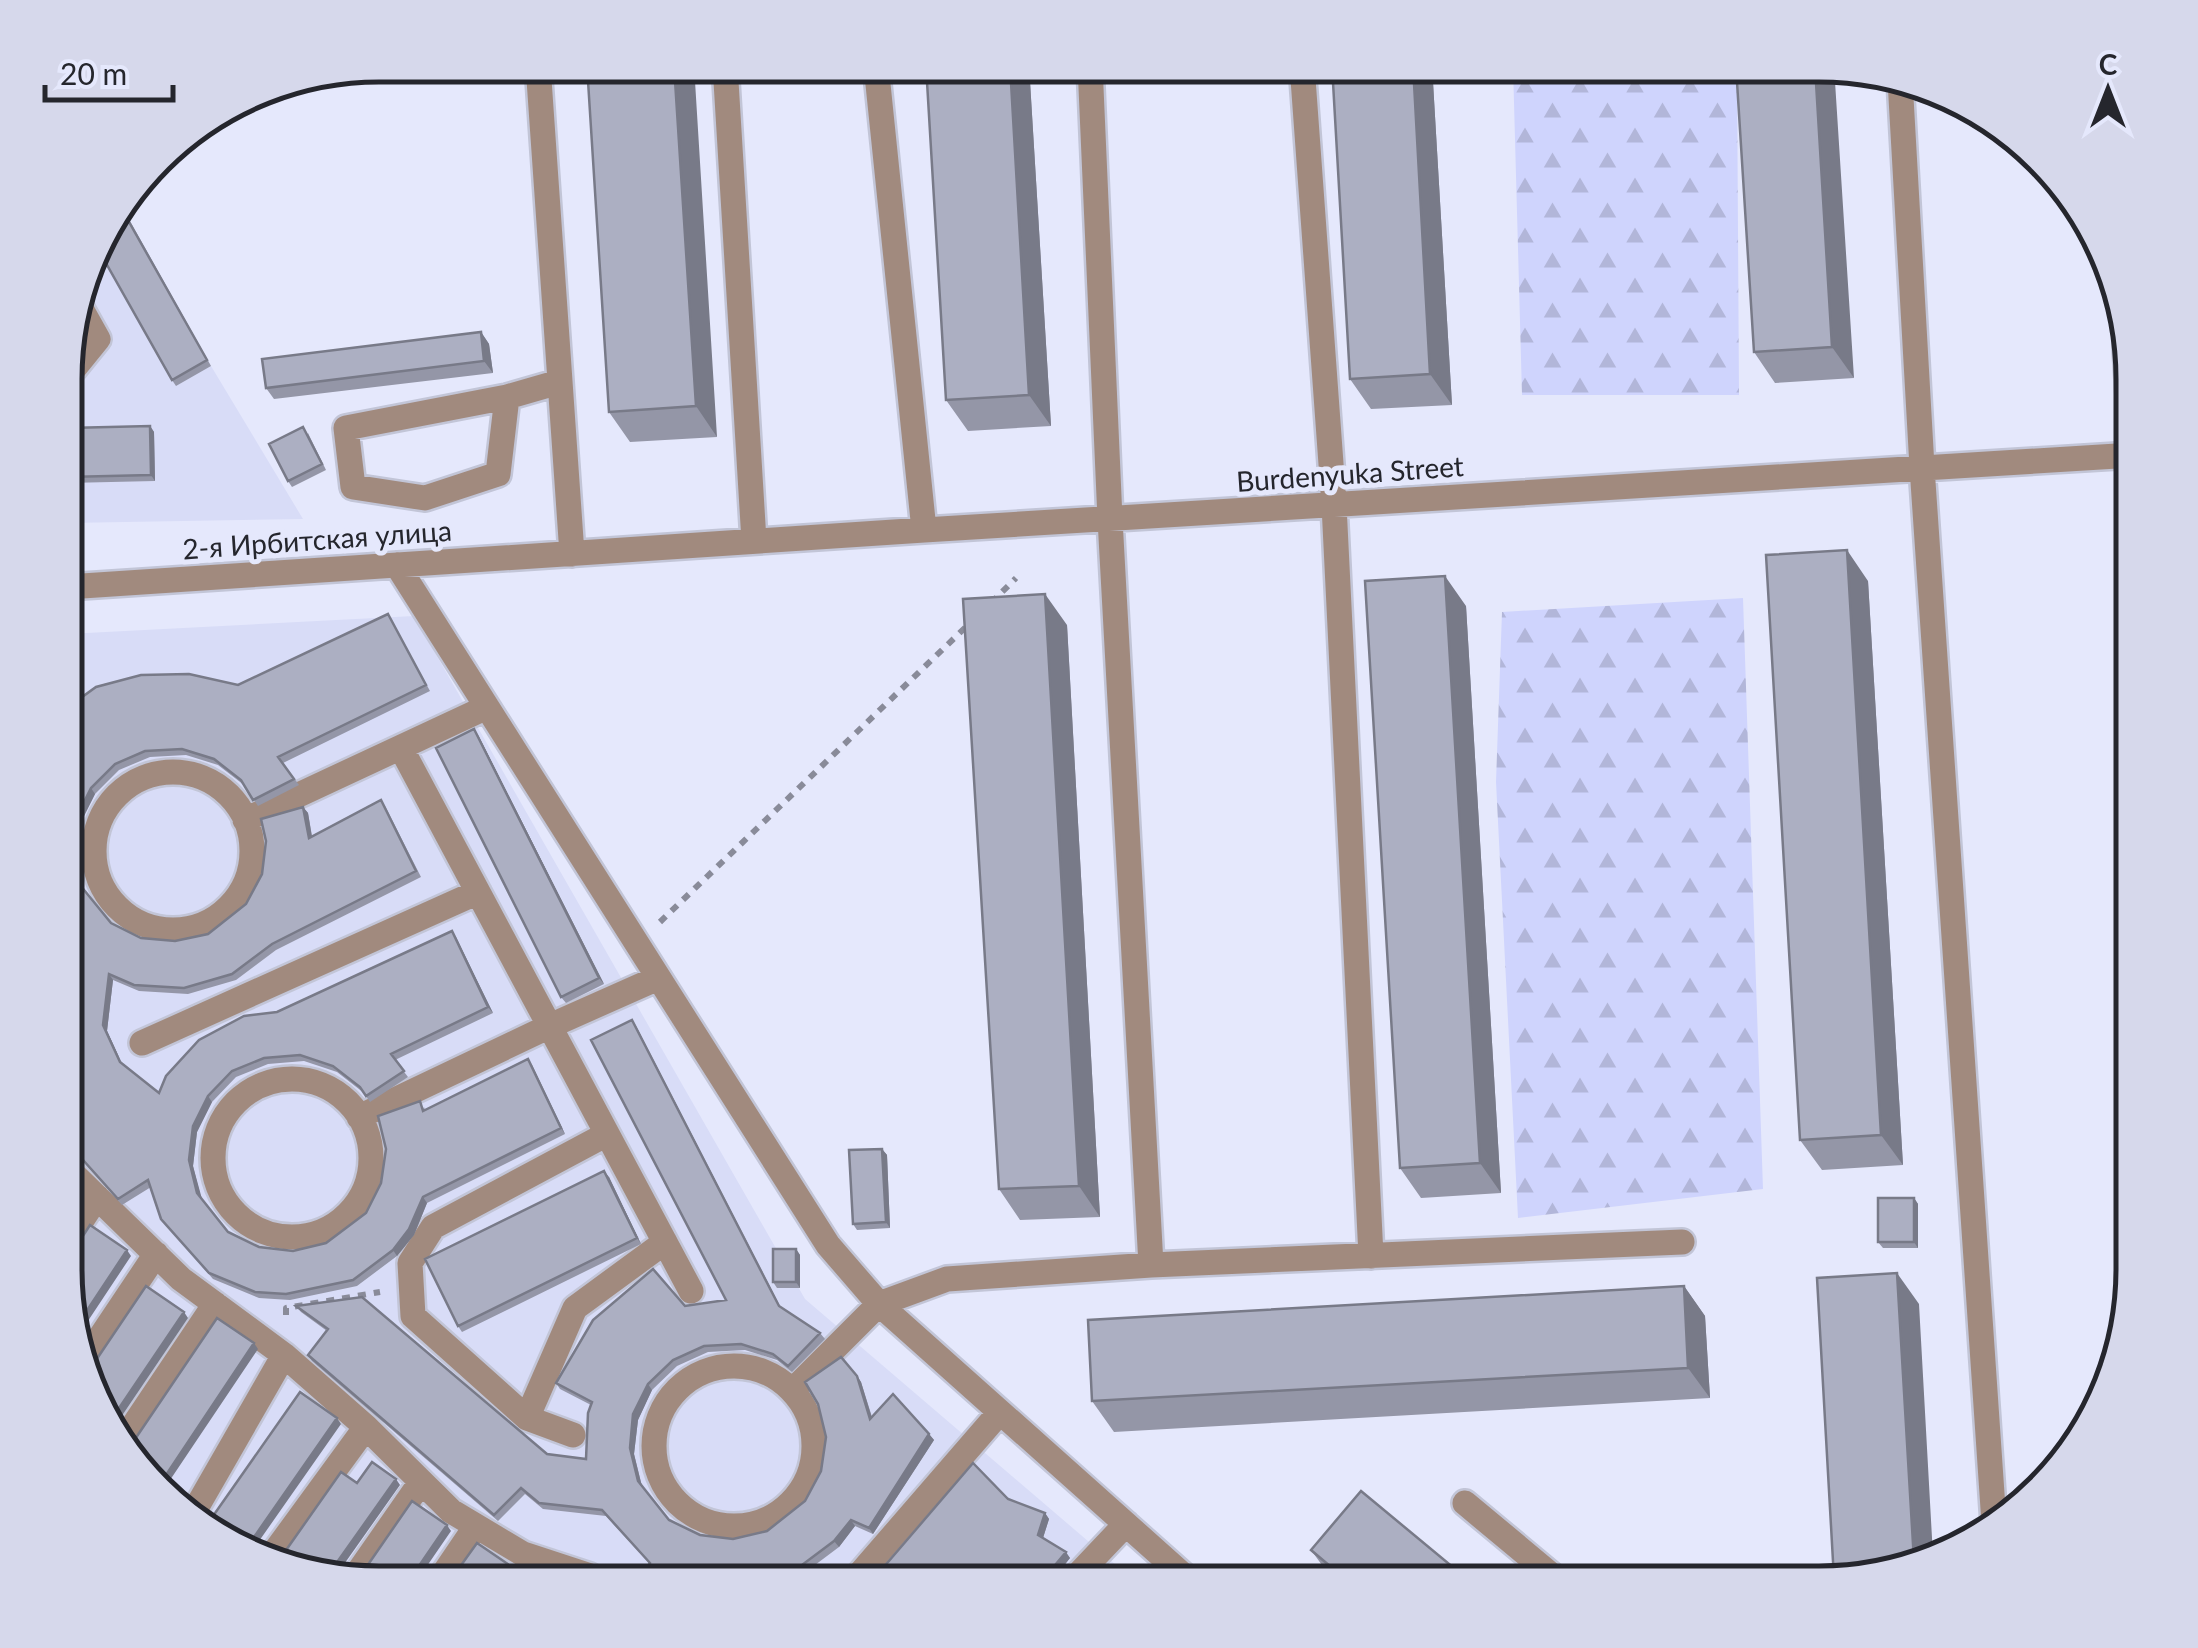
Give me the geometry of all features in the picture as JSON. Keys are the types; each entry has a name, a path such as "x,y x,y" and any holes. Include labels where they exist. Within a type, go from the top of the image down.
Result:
{"street":[{"path":"539,83 572,554"},
{"path":"725,83 754,541"},
{"path":"878,83 924,530"},
{"path":"1091,83 1110,519 1152,1265"},
{"path":"1303,83 1334,505 1371,1256"},
{"path":"1901,95 1922,468 1993,1509"},
{"path":"84,357 98,339 88,321"},
{"path":"508,397 498,474 425,498 354,488 346,428 508,397 559,382"},
{"name":"Burdenyuka Street","path":"572,554 2116,456"},
{"name":"2-я Ирбитская улица","path":"82,586 572,554"},
{"path":"397,565 828,1245 879,1304 1172,1566"},
{"path":"246,820 487,708"},
{"path":"401,748 691,1291"},
{"path":"178,772 204,778 228,794 246,820 252,842 251,870 240,895 214,920 188,930 160,930 134,921 118,910 101,888 93,861 95,834 105,808 124,788 149,775 178,772"},
{"path":"142,1043 478,892"},
{"path":"359,1117 658,978"},
{"path":"298,1078 324,1085 348,1100 359,1117 372,1149 371,1177 360,1202 334,1227 308,1237 280,1238 238,1217 221,1195 213,1168 214,1140 225,1114 244,1094 269,1082 298,1078"},
{"path":"573,1435 527,1418 413,1316 410,1264 433,1227 607,1134"},
{"path":"83,1183 181,1278 284,1355 366,1427 450,1511 534,1565"},
{"path":"83,1218 97,1197"},
{"path":"527,1418 575,1308 665,1242"},
{"path":"792,1391 879,1304 947,1278 1682,1242"},
{"path":"93,1347 156,1254"},
{"path":"130,1431 215,1304"},
{"path":"199,1504 284,1355"},
{"path":"739,1365 766,1372 792,1391 807,1414 814,1436 812,1464 801,1490 776,1514 749,1524 722,1525 695,1516 679,1504 662,1482 654,1456 656,1428 666,1402 686,1381 710,1369 739,1365"},
{"path":"866,1565 1000,1412"},
{"path":"279,1547 366,1427"},
{"path":"363,1565 421,1482"},
{"path":"1465,1504 1541,1566"},
{"path":"1087,1565 1126,1524"},
{"path":"449,1565 476,1526"}],"path":[{"path":"988,606 1016,578"},
{"path":"637,944 974,619"},
{"path":"284,1355 286,1308 411,1287"}],"shaded area":[{"path":"129,219 211,366 303,519 82,523 85,340 98,284"},
{"path":"414,616 805,1299 1117,1566 360,1565 302,1555 266,1543 214,1516 169,1479 132,1434 113,1400 93,1346 83,1288 82,633"}],"green space":[{"path":"1513,83 1737,83 1739,395 1522,395"},
{"path":"1743,598 1763,1189 1518,1218 1496,782 1502,612"}],"building":[{"path":"588,83 675,83 696,406 609,412"},
{"path":"927,83 1011,83 1029,395 946,400"},
{"path":"1333,83 1414,83 1430,374 1350,379"},
{"path":"1737,83 1816,83 1832,347 1754,352"},
{"path":"128,220 207,360 172,380 106,264"},
{"path":"481,332 484,361 266,388 262,359"},
{"path":"150,426 151,475 82,477 82,428"},
{"path":"303,427 322,464 288,481 269,444"},
{"path":"1847,550 1881,1135 1800,1140 1766,555"},
{"path":"1445,576 1480,1163 1400,1168 1365,581"},
{"path":"1045,594 1079,1186 999,1189 963,599"},
{"path":"388,614 426,685 278,757 294,779 253,800 241,780 214,759 182,749 145,751 115,764 91,788 82,805 82,697 96,687 141,675 189,674 238,685"},
{"path":"474,729 599,978 561,997 436,748"},
{"path":"381,800 416,871 272,944 232,974 184,988 134,985 109,974 103,1025 120,1062 159,1093 166,1076 199,1040 244,1016 277,1012 452,931 488,1007 391,1054 404,1071 366,1096 333,1066 300,1055 264,1058 232,1071 208,1096 193,1126 189,1160 197,1193 228,1232 259,1247 293,1251 326,1243 366,1213 381,1183 386,1149 378,1116 420,1101 423,1111 528,1059 561,1128 423,1197 409,1229 393,1250 353,1280 286,1294 255,1292 209,1273 161,1219 148,1180 118,1199 83,1160 83,888 111,923 141,938 175,941 208,934 246,904 262,874 266,841 261,819 303,807 309,838"},
{"path":"632,1020 779,1306 820,1333 788,1366 773,1354 741,1344 704,1346 673,1360 648,1384 633,1414 630,1448 638,1481 669,1520 700,1535 733,1539 767,1531 805,1501 821,1471 826,1437 818,1404 805,1382 841,1357 857,1376 870,1419 893,1394 929,1434 869,1528 851,1520 834,1541 802,1565 648,1565 602,1510 539,1503 521,1488 494,1515 308,1355 328,1329 296,1306 362,1297 547,1454 586,1459 592,1402 556,1383 593,1320 653,1269 685,1306 726,1300 591,1040"},
{"path":"882,1149 886,1222 853,1224 849,1150"},
{"path":"604,1171 637,1238 458,1326 425,1259"},
{"path":"1878,1198 1914,1198 1914,1242 1878,1242"},
{"path":"90,1225 127,1250 86,1312 83,1288 83,1236"},
{"path":"773,1249 796,1249 796,1282 773,1282"},
{"path":"1897,1273 1913,1549 1896,1555 1833,1565 1817,1278"},
{"path":"146,1286 184,1312 118,1409 97,1359"},
{"path":"1684,1286 1688,1368 1092,1401 1088,1320"},
{"path":"217,1318 254,1343 166,1475 136,1438"},
{"path":"300,1392 337,1418 254,1537 213,1515"},
{"path":"372,1462 396,1479 337,1562 286,1550 341,1472 357,1483"},
{"path":"973,1463 1008,1499 1045,1513 1038,1535 1066,1552 1055,1565 885,1565"},
{"path":"1361,1491 1451,1566 1330,1566 1311,1550"},
{"path":"412,1501 447,1525 420,1565 368,1565"},
{"path":"477,1543 509,1565 461,1565"}]}
